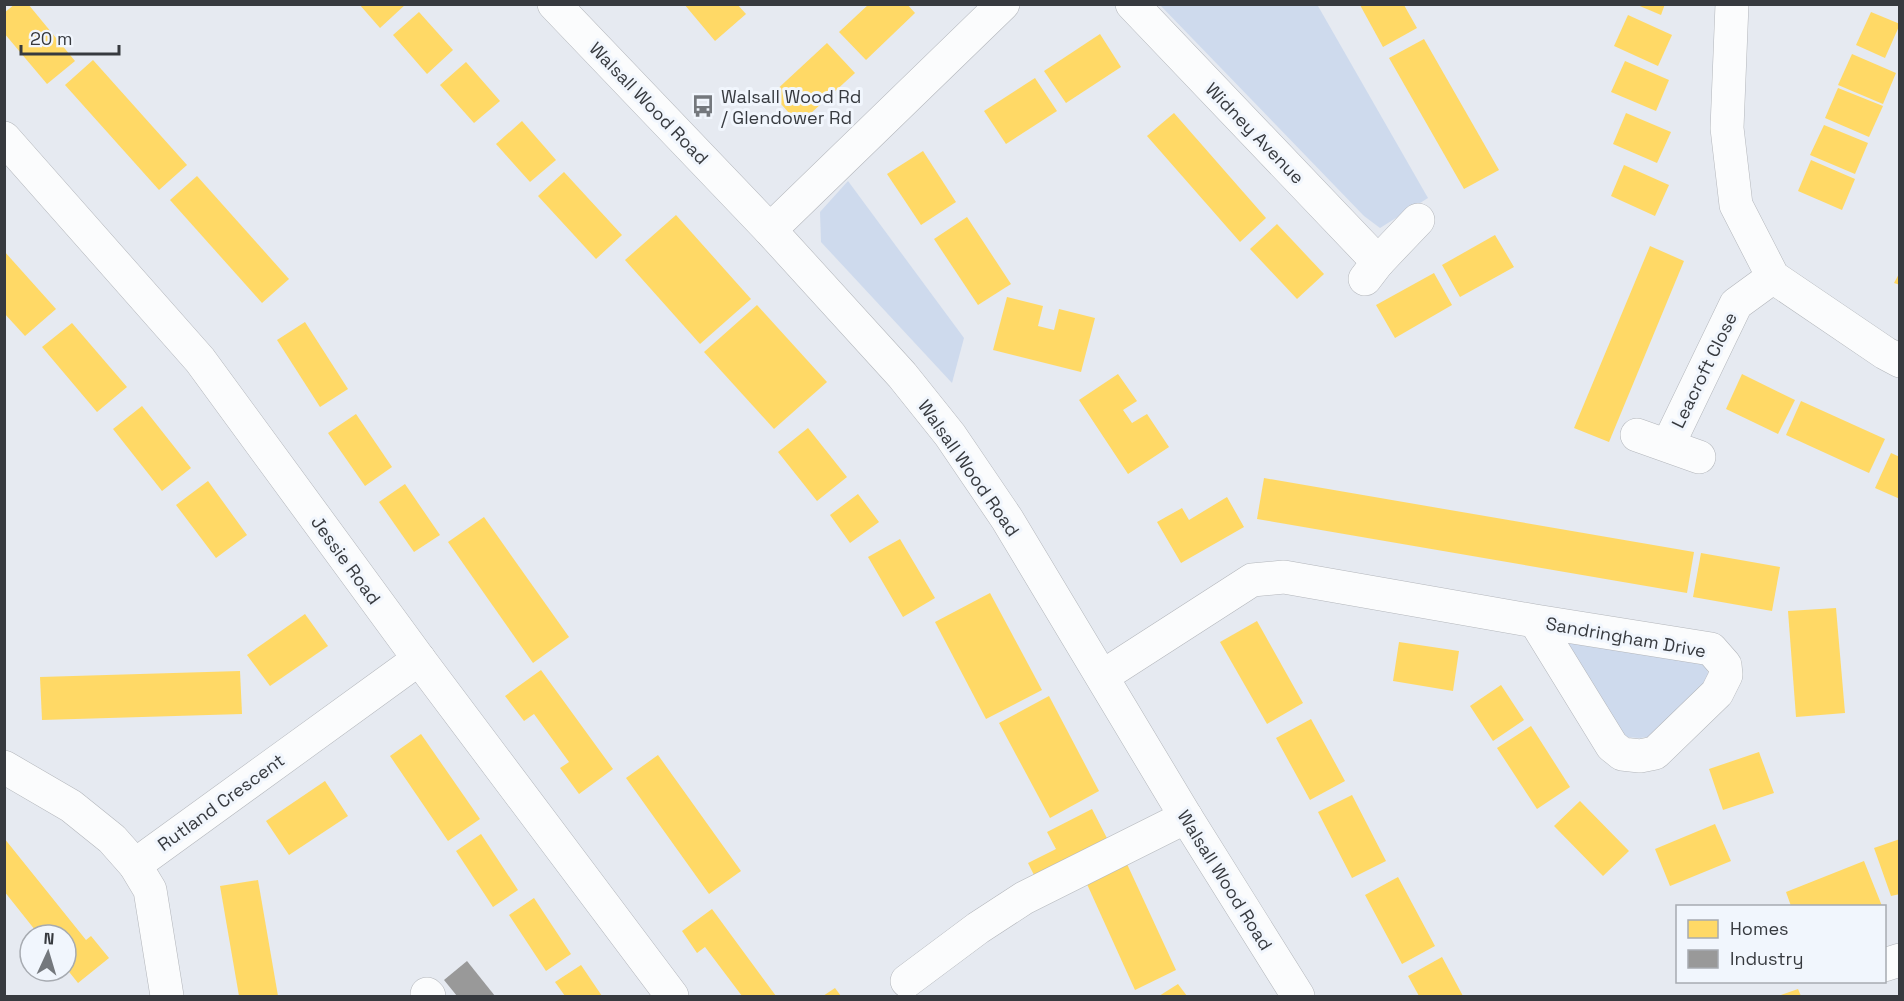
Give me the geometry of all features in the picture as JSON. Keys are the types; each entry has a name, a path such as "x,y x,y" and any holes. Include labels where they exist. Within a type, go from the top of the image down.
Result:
{"street":[{"name":"Walsall Wood Road","path":"554,4 770,230 902,375 950,435 1007,519 1186,817 1298,996"},
{"path":"770,230 1003,4"},
{"name":"Widney Avenue","path":"1132,4 1372,270 1418,220"},
{"path":"1732,4 1727,128 1736,205 1773,277 1885,353 1899,360"},
{"name":"Jessie Road","path":"4,138 200,360 667,995"},
{"name":"Leacroft Close","path":"1668,445 1737,304 1773,277"},
{"name":"Leacroft Close","path":"1637,435 1699,457"},
{"name":"Sandringham Drive","path":"1102,676 1252,580 1284,577 1711,649 1725,665 1726,675 1717,693 1655,753 1640,756 1622,754 1612,746 1535,621"},
{"name":"Rutland Crescent","path":"135,865 418,659"},
{"path":"4,767 71,806 112,839 135,865 150,890 167,996"},
{"path":"907,981 978,927 1024,898 1186,817"}],"shaded area":[{"path":"1315,4 1428,198 1380,228 1364,216 1160,5"},
{"path":"848,181 964,338 952,383 821,242 820,212"},
{"path":"1570,637 1704,659 1708,684 1654,736 1625,737 1566,649"}],"building: Homes":[{"path":"15,4 28,4 75,61 47,84 4,33 4,13"},
{"path":"359,4 406,4 380,28"},
{"path":"684,4 737,4 746,14 715,41"},
{"path":"869,4 907,4 915,13 866,60 839,32"},
{"path":"1635,4 1665,4 1661,15"},
{"path":"1360,5 1404,5 1417,28 1383,47"},
{"path":"419,12 453,50 427,74 393,35"},
{"path":"1871,12 1900,24 1885,58 1856,45"},
{"path":"1628,15 1672,35 1658,66 1614,46"},
{"path":"1100,34 1121,67 1066,103 1044,71"},
{"path":"1424,39 1499,170 1464,189 1389,58"},
{"path":"827,43 855,73 799,124 772,94"},
{"path":"1852,54 1896,73 1883,104 1838,85"},
{"path":"93,60 187,165 159,190 65,85"},
{"path":"1625,61 1669,80 1656,111 1611,92"},
{"path":"466,62 500,101 474,123 440,85"},
{"path":"1035,78 1057,111 1006,144 984,111"},
{"path":"1838,88 1883,106 1869,137 1825,118"},
{"path":"1174,113 1266,218 1240,242 1147,136"},
{"path":"1626,113 1671,132 1657,163 1613,144"},
{"path":"522,121 556,160 530,182 496,144"},
{"path":"1824,125 1868,143 1855,174 1810,155"},
{"path":"923,151 956,202 921,225 887,174"},
{"path":"1811,160 1855,179 1842,210 1798,191"},
{"path":"1624,165 1669,185 1655,216 1611,196"},
{"path":"564,172 622,235 596,259 538,196"},
{"path":"197,176 289,279 262,303 170,200"},
{"path":"676,215 751,299 700,344 625,260"},
{"path":"967,217 1011,284 978,305 934,239"},
{"path":"1277,224 1324,274 1297,299 1250,249"},
{"path":"1495,235 1514,267 1460,297 1442,265"},
{"path":"1650,246 1684,261 1609,442 1574,428"},
{"path":"4,251 56,309 25,336 4,313"},
{"path":"1900,272 1900,285 1894,283"},
{"path":"1434,273 1452,305 1395,338 1376,305"},
{"path":"1007,297 1043,306 1038,326 1054,330 1059,309 1095,318 1081,372 993,350"},
{"path":"757,305 827,382 774,429 704,352"},
{"path":"305,322 348,389 320,407 277,340"},
{"path":"72,323 127,387 97,412 42,347"},
{"path":"1118,374 1137,401 1123,410 1132,423 1147,414 1169,447 1128,474 1079,400"},
{"path":"1742,374 1795,400 1778,434 1726,409"},
{"path":"1801,401 1885,439 1869,473 1786,435"},
{"path":"142,406 191,468 162,491 113,429"},
{"path":"356,414 392,467 365,486 328,433"},
{"path":"808,428 847,477 817,501 778,452"},
{"path":"1891,453 1900,457 1900,499 1875,488"},
{"path":"1264,478 1694,552 1687,593 1257,519"},
{"path":"208,481 247,535 216,558 176,505"},
{"path":"405,484 440,535 414,552 379,502"},
{"path":"858,494 879,522 850,543 830,515"},
{"path":"1227,497 1244,527 1181,563 1157,522 1182,508 1189,520"},
{"path":"484,517 569,637 533,663 448,542"},
{"path":"900,539 935,598 903,617 868,557"},
{"path":"1701,553 1780,567 1772,611 1693,597"},
{"path":"990,593 1042,690 986,719 935,622"},
{"path":"1836,608 1845,713 1796,717 1788,611"},
{"path":"305,614 328,646 270,686 247,655"},
{"path":"1257,621 1303,703 1267,724 1220,642"},
{"path":"1399,642 1459,651 1453,691 1393,681"},
{"path":"541,670 613,769 579,794 560,768 569,762 534,714 524,721 505,696"},
{"path":"240,671 242,714 42,720 40,677"},
{"path":"1501,685 1524,720 1493,741 1470,706"},
{"path":"1049,696 1099,791 1050,818 999,723"},
{"path":"1311,719 1345,781 1310,800 1276,738"},
{"path":"1531,726 1570,787 1537,809 1497,748"},
{"path":"421,734 480,819 448,841 390,756"},
{"path":"1759,752 1774,793 1723,810 1709,769"},
{"path":"658,755 741,871 709,894 626,778"},
{"path":"325,781 348,816 289,855 266,821"},
{"path":"1352,795 1386,861 1352,878 1318,812"},
{"path":"1580,801 1629,851 1603,876 1554,826"},
{"path":"1092,809 1110,844 1037,881 1028,863 1056,849 1047,832"},
{"path":"1715,824 1731,861 1670,886 1655,849"},
{"path":"481,834 518,890 493,907 456,851"},
{"path":"4,838 72,923 29,923 4,891"},
{"path":"1900,839 1900,894 1891,896 1874,848"},
{"path":"1864,861 1882,905 1791,905 1786,892"},
{"path":"1127,864 1176,970 1135,990 1086,882"},
{"path":"1398,877 1435,946 1402,964 1365,895"},
{"path":"258,880 278,996 239,996 220,886"},
{"path":"534,898 571,954 546,971 509,915"},
{"path":"712,909 776,996 742,996 705,947 697,953 682,931"},
{"path":"78,930 86,940 91,936 109,958 78,983"},
{"path":"1442,957 1463,996 1419,996 1408,976"},
{"path":"581,965 602,996 565,996 555,982"},
{"path":"1178,984 1187,996 1159,996"},
{"path":"835,988 841,996 823,996"},
{"path":"1798,989 1801,996 1778,996"}],"building: Industry":[{"path":"467,961 495,996 457,996 444,980"}],"place":[{"name":"Walsall Wood Rd / Glendower Rd","path":"703,106"}]}
